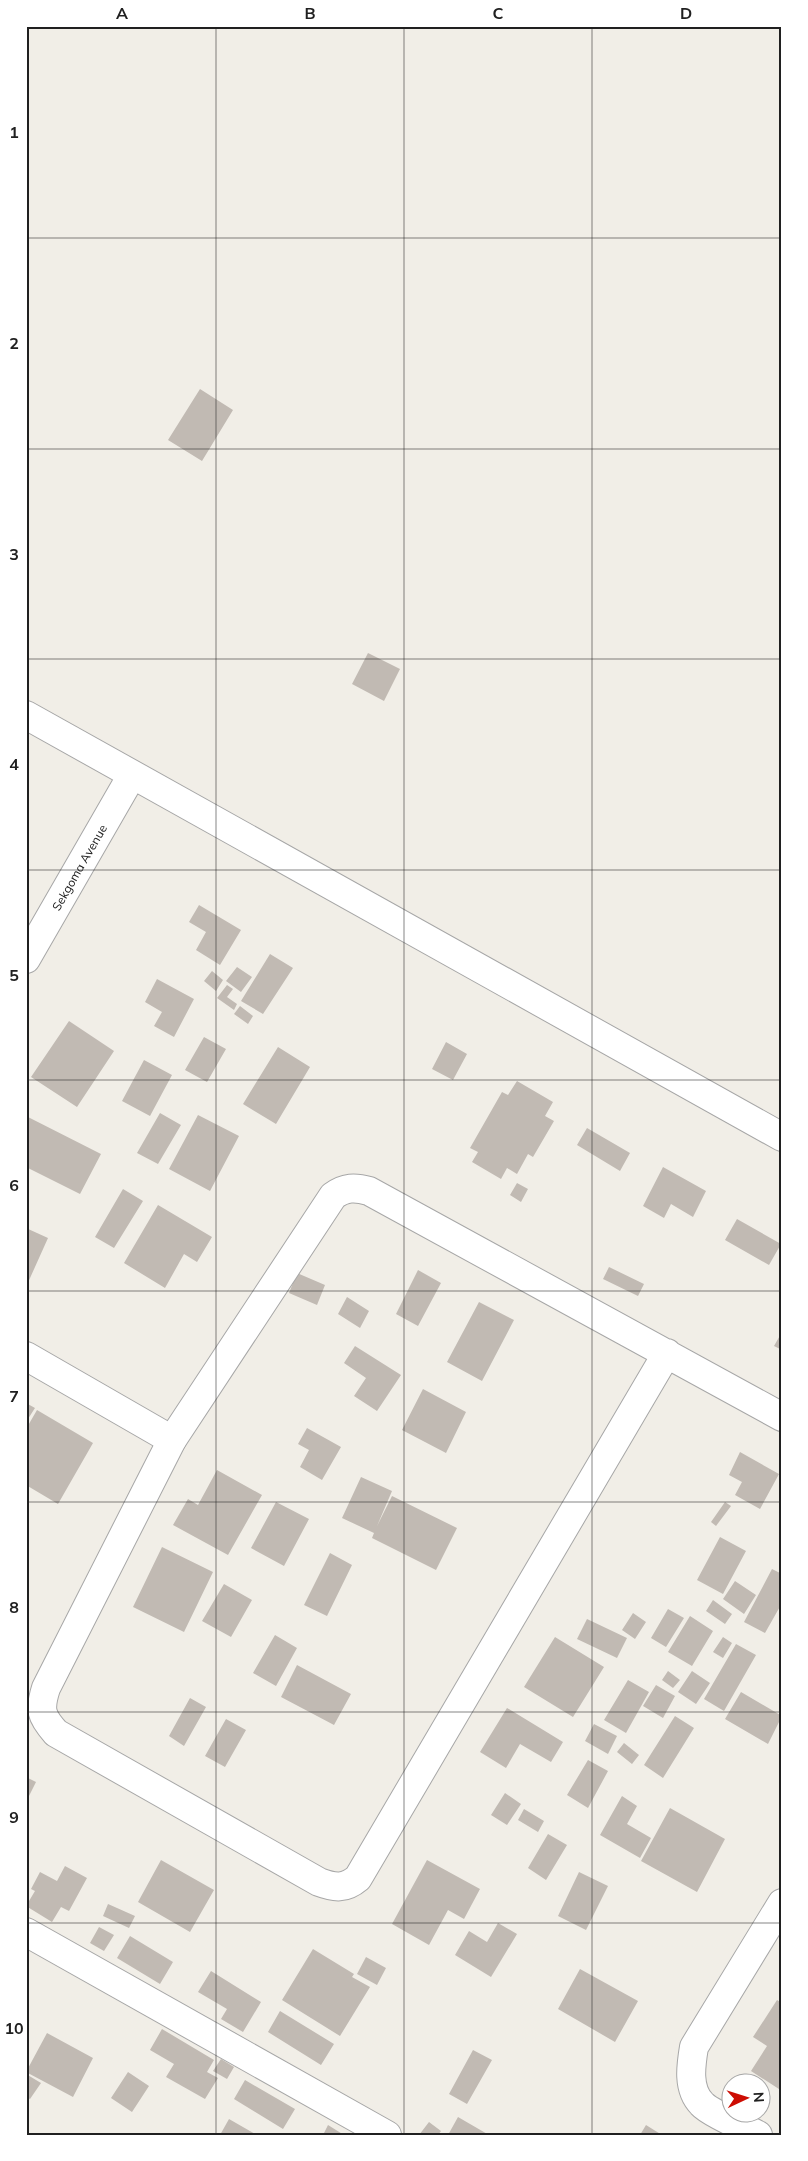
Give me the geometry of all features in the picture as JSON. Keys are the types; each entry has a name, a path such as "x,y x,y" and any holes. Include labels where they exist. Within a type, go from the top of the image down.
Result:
{"street":[{"path":"26,715 782,1137"},
{"name":"Sekgoma Avenue","path":"26,959 132,775"},
{"path":"667,1354 358,1878 350,1884 341,1888 333,1888 319,1882 56,1733 42,1713 42,1702 46,1688 172,1440 333,1196 341,1190 351,1188 369,1191 667,1354 782,1417"},
{"path":"26,1356 172,1440"},
{"path":"758,2135 702,2104 694,2088 690,2068 694,2047 782,1903"},
{"path":"26,1932 387,2135"}],"building":[{"path":"200,389 233,410 202,461 168,440"},
{"path":"368,653 400,669 384,701 352,684"},
{"path":"199,905 241,930 220,965 196,950 206,932 189,922"},
{"path":"270,954 293,968 263,1014 241,1001"},
{"path":"237,967 252,977 241,992 226,981"},
{"path":"212,971 223,980 216,991 204,981"},
{"path":"157,979 194,999 174,1037 154,1026 162,1012 145,1002"},
{"path":"227,985 233,989 227,997 237,1004 234,1010 217,998"},
{"path":"240,1006 253,1016 248,1024 234,1014"},
{"path":"69,1021 114,1051 77,1107 31,1077"},
{"path":"204,1037 226,1049 207,1082 185,1070"},
{"path":"446,1042 467,1054 453,1080 432,1069"},
{"path":"278,1047 310,1067 276,1124 243,1104"},
{"path":"144,1060 172,1075 150,1116 122,1101"},
{"path":"517,1081 553,1102 545,1116 554,1121 533,1157 528,1154 517,1174 507,1168 501,1179 472,1162 478,1152 470,1148 502,1092 508,1095"},
{"path":"160,1113 181,1125 158,1164 137,1153"},
{"path":"198,1115 239,1136 210,1191 169,1169"},
{"path":"26,1116 101,1154 80,1194 26,1167"},
{"path":"587,1128 630,1153 620,1171 577,1145"},
{"path":"663,1167 706,1191 693,1217 671,1204 664,1218 643,1206"},
{"path":"517,1183 528,1189 521,1202 510,1195"},
{"path":"123,1189 143,1201 114,1248 95,1237"},
{"path":"158,1205 212,1237 197,1262 184,1254 165,1288 124,1263"},
{"path":"737,1219 781,1244 769,1265 725,1240"},
{"path":"26,1228 48,1238 26,1287"},
{"path":"609,1267 644,1284 638,1296 603,1279"},
{"path":"418,1270 441,1283 418,1326 396,1314"},
{"path":"297,1273 325,1285 317,1305 289,1293"},
{"path":"347,1297 369,1311 360,1328 338,1314"},
{"path":"479,1302 514,1320 482,1381 447,1362"},
{"path":"782,1332 782,1350 774,1346"},
{"path":"355,1346 401,1375 377,1411 354,1396 366,1378 344,1363"},
{"path":"423,1389 466,1412 446,1453 402,1430"},
{"path":"26,1403 35,1408 26,1422"},
{"path":"37,1410 93,1443 58,1504 26,1485 26,1429"},
{"path":"307,1428 341,1447 322,1480 300,1467 309,1450 298,1444"},
{"path":"740,1452 779,1474 760,1509 735,1495 742,1482 729,1475"},
{"path":"217,1470 262,1495 228,1555 173,1525 188,1499 198,1505"},
{"path":"361,1477 392,1491 377,1526 392,1496 457,1528 436,1570 372,1538 374,1533 342,1518"},
{"path":"276,1502 309,1519 284,1566 251,1548"},
{"path":"725,1502 731,1506 716,1526 711,1522"},
{"path":"720,1537 746,1551 723,1594 697,1580"},
{"path":"162,1547 213,1572 184,1632 133,1607"},
{"path":"330,1553 352,1565 327,1616 304,1605"},
{"path":"772,1569 782,1574 782,1603 765,1633 744,1622"},
{"path":"735,1581 756,1595 744,1614 723,1599"},
{"path":"224,1584 252,1600 231,1637 202,1621"},
{"path":"713,1600 732,1614 725,1624 706,1611"},
{"path":"668,1609 684,1618 666,1647 651,1638"},
{"path":"633,1613 646,1622 635,1639 622,1630"},
{"path":"690,1616 713,1631 692,1666 668,1652"},
{"path":"587,1619 627,1638 617,1658 577,1639"},
{"path":"275,1635 297,1648 276,1686 253,1673"},
{"path":"555,1637 604,1667 573,1717 524,1687"},
{"path":"723,1637 732,1643 723,1658 713,1652"},
{"path":"736,1644 756,1655 724,1711 704,1699"},
{"path":"297,1665 351,1694 334,1725 281,1697"},
{"path":"668,1671 680,1680 673,1688 662,1680"},
{"path":"692,1671 710,1683 696,1704 678,1692"},
{"path":"628,1680 649,1692 626,1733 604,1720"},
{"path":"656,1685 675,1696 663,1718 643,1706"},
{"path":"741,1692 782,1716 768,1744 725,1719"},
{"path":"190,1698 206,1707 184,1746 169,1736"},
{"path":"507,1708 563,1742 551,1762 520,1744 506,1768 480,1752"},
{"path":"675,1716 694,1728 663,1778 644,1765"},
{"path":"226,1719 246,1730 225,1767 205,1756"},
{"path":"594,1724 617,1736 608,1754 585,1741"},
{"path":"624,1743 639,1755 632,1764 617,1752"},
{"path":"588,1760 608,1771 588,1808 567,1795"},
{"path":"26,1777 36,1782 26,1802"},
{"path":"505,1793 521,1804 507,1825 491,1815"},
{"path":"622,1796 637,1806 627,1824 651,1838 640,1858 600,1835"},
{"path":"670,1808 725,1839 697,1892 641,1861"},
{"path":"524,1809 544,1821 538,1832 518,1820"},
{"path":"548,1834 567,1845 546,1880 528,1868"},
{"path":"161,1860 214,1890 190,1932 138,1902"},
{"path":"427,1860 480,1889 464,1919 448,1910 429,1945 392,1924"},
{"path":"65,1866 87,1878 69,1911 61,1907 52,1922 26,1906 35,1891 31,1889 40,1872 57,1881"},
{"path":"579,1872 608,1886 586,1930 558,1916"},
{"path":"108,1904 135,1916 129,1928 103,1916"},
{"path":"498,1923 517,1934 491,1977 455,1955 469,1931 487,1942"},
{"path":"99,1927 114,1935 104,1951 90,1943"},
{"path":"130,1936 173,1962 160,1984 117,1958"},
{"path":"313,1949 354,1974 352,1977 370,1987 340,2036 282,2000"},
{"path":"366,1957 386,1968 377,1985 357,1974"},
{"path":"580,1969 638,2001 615,2042 558,2009"},
{"path":"211,1971 261,2002 243,2032 221,2019 227,2009 198,1992"},
{"path":"777,2000 782,2003 782,2091 770,2083 770,2074 756,2074 751,2071 767,2046 753,2037"},
{"path":"280,2011 334,2044 321,2065 268,2032"},
{"path":"162,2029 214,2060 207,2072 218,2078 205,2099 166,2077 174,2064 150,2050"},
{"path":"47,2033 93,2058 73,2097 26,2072"},
{"path":"473,2050 492,2060 467,2104 449,2094"},
{"path":"221,2059 234,2067 227,2079 213,2071"},
{"path":"128,2072 149,2086 132,2112 111,2098"},
{"path":"26,2074 41,2083 30,2099 26,2097"},
{"path":"245,2080 295,2109 283,2129 234,2099"},
{"path":"458,2117 489,2135 448,2135"},
{"path":"229,2119 257,2135 220,2135"},
{"path":"429,2122 441,2131 438,2135 419,2135"},
{"path":"328,2125 344,2135 323,2135"},
{"path":"646,2125 662,2135 640,2135"}]}
